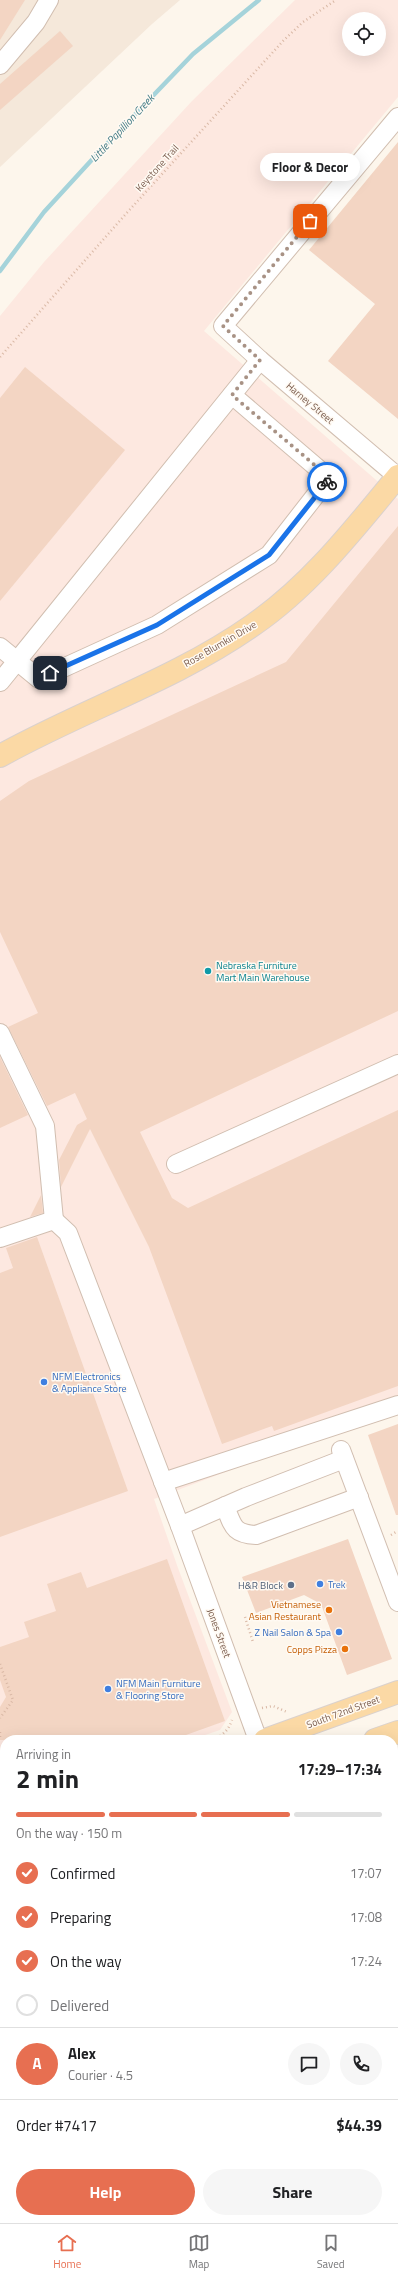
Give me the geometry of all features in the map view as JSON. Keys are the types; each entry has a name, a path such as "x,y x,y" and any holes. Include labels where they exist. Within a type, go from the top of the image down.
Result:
{"main road":[{"name":"Rose Blumkin Drive","path":"0,756 192,661 253,625 302,585 322,565 398,477"},
{"name":"South 72nd Street","path":"279,1735 398,1692"}],"street":[{"path":"0,65 36,22 49,0"},
{"name":"Harney Street","path":"398,117 223,326 260,360 398,477"},
{"path":"0,682 260,360"},
{"path":"0,647 39,679 157,625 269,555 330,478 232,395"},
{"path":"0,1033 45,1126 54,1220 0,1238"},
{"path":"176,1164 398,1064"},
{"name":"Jones Street","path":"54,1220 68,1233 180,1526 256,1735"},
{"path":"163,1482 398,1405"},
{"path":"180,1526 342,1454 398,1602"},
{"path":"225,1506 235,1530 244,1534 256,1535 359,1497"}],"path":[{"name":"Keystone Trail","path":"0,357 129,211 283,41 303,22 336,0"},
{"path":"388,1536 396,1532"},
{"path":"245,1617 253,1642"},
{"path":"0,1664 12,1700 0,1718"},
{"path":"221,1735 226,1732 234,1717 248,1712 273,1706 286,1712 294,1711"},
{"path":"0,1732 0,1738"}],"shaded area":[{"path":"0,0 180,0 152,24 0,167"},
{"path":"295,0 398,0 398,97 204,331 398,499 398,1407 154,1499 232,1712 220,1730 205,1735 0,1735 0,316 44,262 192,101"}],"building":[{"path":"0,0 25,0 0,40"},
{"path":"60,31 73,46 0,110 0,84"},
{"path":"398,142 398,419 328,361 375,304 309,250"},
{"path":"25,367 125,450 0,601 0,398"},
{"name":"Nebraska Furniture Mart Main Warehouse","path":"398,526 398,1011 140,1132 172,1198 188,1208 398,1110 398,1386 274,1431 272,1426 222,1444 149,1247 90,1129 61,1187 59,1160 77,1125 87,1119 75,1093 47,1106 8,1027 38,1013 0,932 0,801 29,781 286,662"},
{"path":"0,1057 28,1115 0,1128"},
{"path":"41,1195 43,1213 30,1217"},
{"name":"NFM Electronics & Appliance Store","path":"37,1237 128,1491 0,1537 0,1273 13,1268 6,1248"},
{"path":"398,1424 398,1515 396,1515 368,1435"},
{"path":"348,1539 392,1659 347,1675 321,1604 304,1595 256,1613 242,1577"},
{"name":"NFM Main Furniture & Flooring Store","path":"167,1559 225,1721 186,1735 0,1735 0,1707 6,1697 0,1680 0,1647 29,1637 24,1622 56,1611 47,1584 81,1572 87,1588"}],"waterway":[{"name":"Little Papillion Creek","path":"0,271 44,212 99,152 193,54 259,0"}],"way so far":[{"path":"310,221 223,326 260,360 232,395 330,478 327,482"}],"place":[{"name":"Floor & Decor","path":"310,221"},
{"name":"Nebraska Furniture Mart Main Warehouse","path":"208,971"},
{"name":"NFM Electronics & Appliance Store","path":"44,1382"},
{"name":"Trek","path":"320,1584"},
{"name":"H&R Block","path":"291,1585"},
{"name":"Vietnamese Asian Restaurant","path":"329,1610"},
{"name":"Z Nail Salon & Spa","path":"339,1632"},
{"name":"Copps Pizza","path":"345,1649"},
{"name":"NFM Main Furniture & Flooring Store","path":"108,1689"}],"route":[{"path":"50,673 157,625 269,555 327,482"}]}
